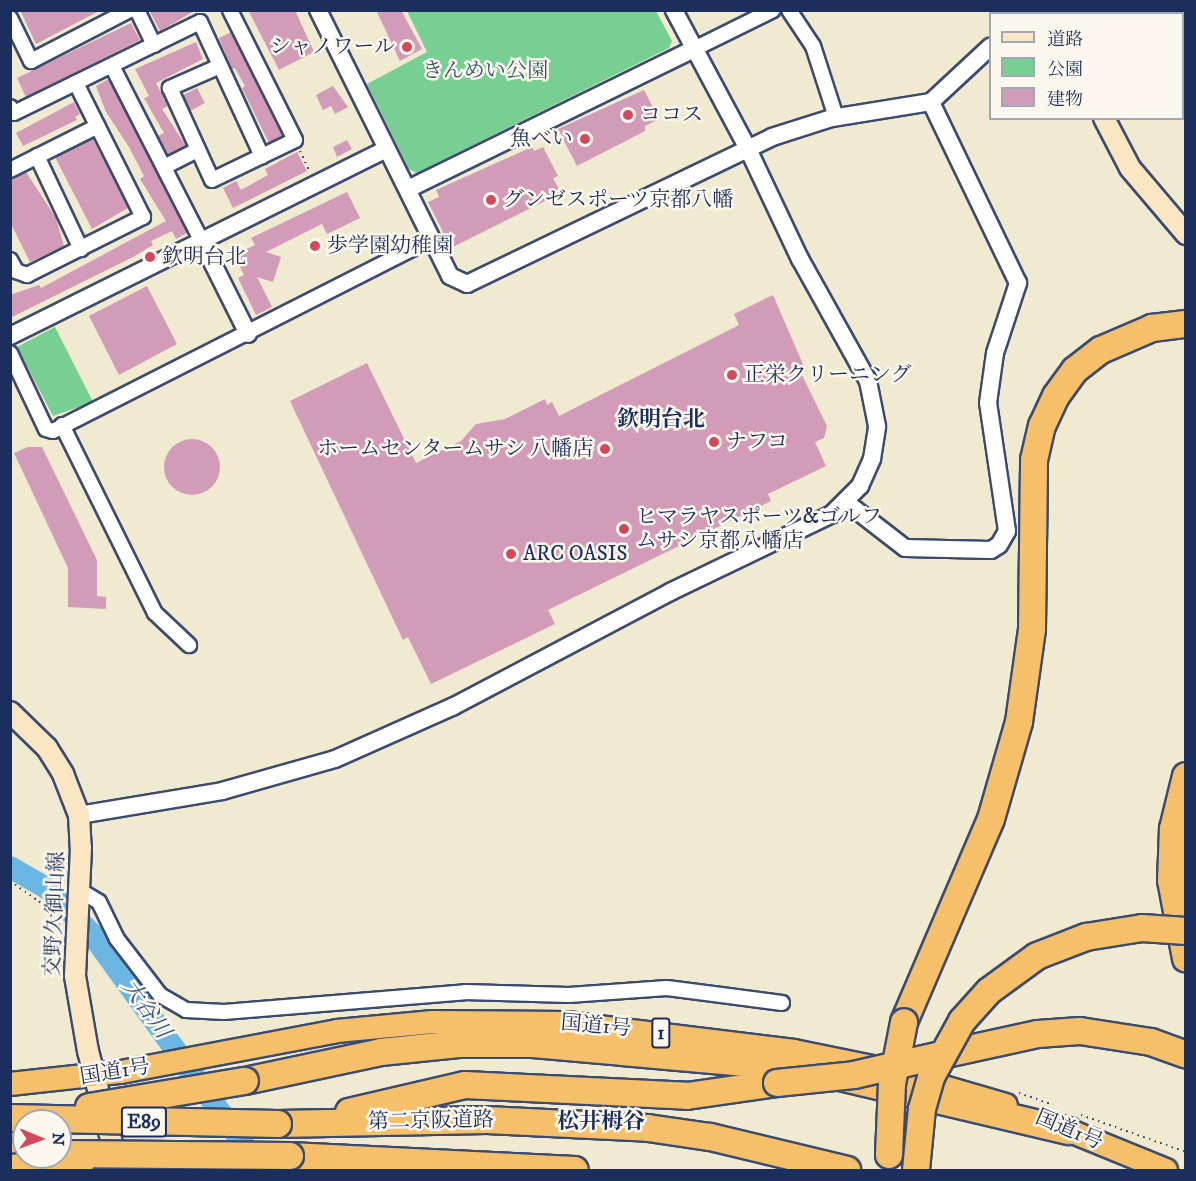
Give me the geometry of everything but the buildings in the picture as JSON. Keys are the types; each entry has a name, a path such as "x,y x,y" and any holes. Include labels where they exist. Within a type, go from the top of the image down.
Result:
{"highway":[{"path":"890,1170 892,1084 904,1022 991,819 1019,722 1032,629 1034,460 1042,426 1056,396 1075,370 1126,337 1185,324"},
{"path":"1185,777 1176,807 1171,862 1173,904 1185,959"},
{"path":"916,1170 922,1109 931,1077 958,1028 989,991 1037,956 1086,937 1142,928 1185,931"},
{"name":"国道1号","path":"10,1084 95,1075 337,1031 433,1022 567,1023 631,1029 794,1051 882,1069 1023,1111 1166,1170"},
{"path":"289,1123 465,1085 687,1096 854,1075 1038,1034 1080,1031 1114,1035 1151,1042 1185,1055"},
{"path":"10,1111 131,1102 381,1052 459,1044 533,1044 802,1068 1069,1131"},
{"name":"第二京阪道路","path":"10,1118 289,1123 486,1119 648,1128 710,1137 846,1170"},
{"name":"第二京阪道路","path":"72,1154 290,1156 323,1158 352,1165 575,1170"},
{"path":"10,1168 180,1156"},
{"path":"352,1165 380,1170"}],"main road":[{"path":"1105,120 1130,168 1185,234"},
{"name":"交野久御山線","path":"10,712 47,748 63,774 79,815 79,896 74,935 75,976 95,1075 119,1170"}],"street":[{"path":"10,18 31,61 130,10"},
{"path":"138,10 154,45"},
{"path":"220,66 170,88 212,180 294,140 230,10"},
{"path":"318,10 450,276 467,284 747,147 836,117 899,110 931,102 989,49"},
{"path":"79,815 222,791 335,759 454,706 847,503 872,459 877,426 872,393 800,259 747,147 692,50 674,10"},
{"path":"408,189 773,10"},
{"path":"789,10 813,46 836,117"},
{"path":"10,107 14,113 200,22 262,156"},
{"path":"112,66 248,334"},
{"path":"10,260 16,271 27,274 143,217 76,83"},
{"path":"847,503 905,548 982,551 999,545 1007,531 988,403 995,354 1018,284 931,102"},
{"path":"10,170 98,126"},
{"path":"10,336 386,149"},
{"path":"164,167 198,150"},
{"path":"37,156 81,249"},
{"path":"10,353 46,429 53,431 432,239"},
{"path":"62,426 154,613 189,645"},
{"path":"79,896 99,902 117,939 160,995 186,1010 224,1012 465,992 569,994 666,988 782,1004"}],"path":[{"path":"294,140 317,185"},
{"path":"10,882 39,901 74,935"}],"green space":[{"name":"きんめい公園","path":"407,11 656,11 672,41 669,48 417,173 409,169 367,84 427,52"},
{"path":"55,327 93,402 53,416 17,347"}],"waterway":[{"name":"大谷川","path":"10,867 48,889 91,933 262,1170"}],"place":[{"name":"シャノワール","path":"407,47"},
{"name":"ココス","path":"628,115"},
{"name":"魚べい","path":"585,139"},
{"name":"グンゼスポーツ京都八幡","path":"491,200"},
{"name":"歩学園幼稚園","path":"315,246"},
{"name":"欽明台北","path":"150,257"},
{"name":"正栄クリーニング","path":"732,375"},
{"name":"ナフコ","path":"714,442"},
{"name":"ホームセンタームサシ 八幡店","path":"605,449"},
{"name":"ヒマラヤスポーツ&ゴルフ ムサシ京都八幡店","path":"624,529"},
{"name":"ARC OASIS","path":"511,554"}],"district":[{"name":"欽明台北","path":"661,420"},
{"name":"松井栂谷","path":"601,1122"}]}
